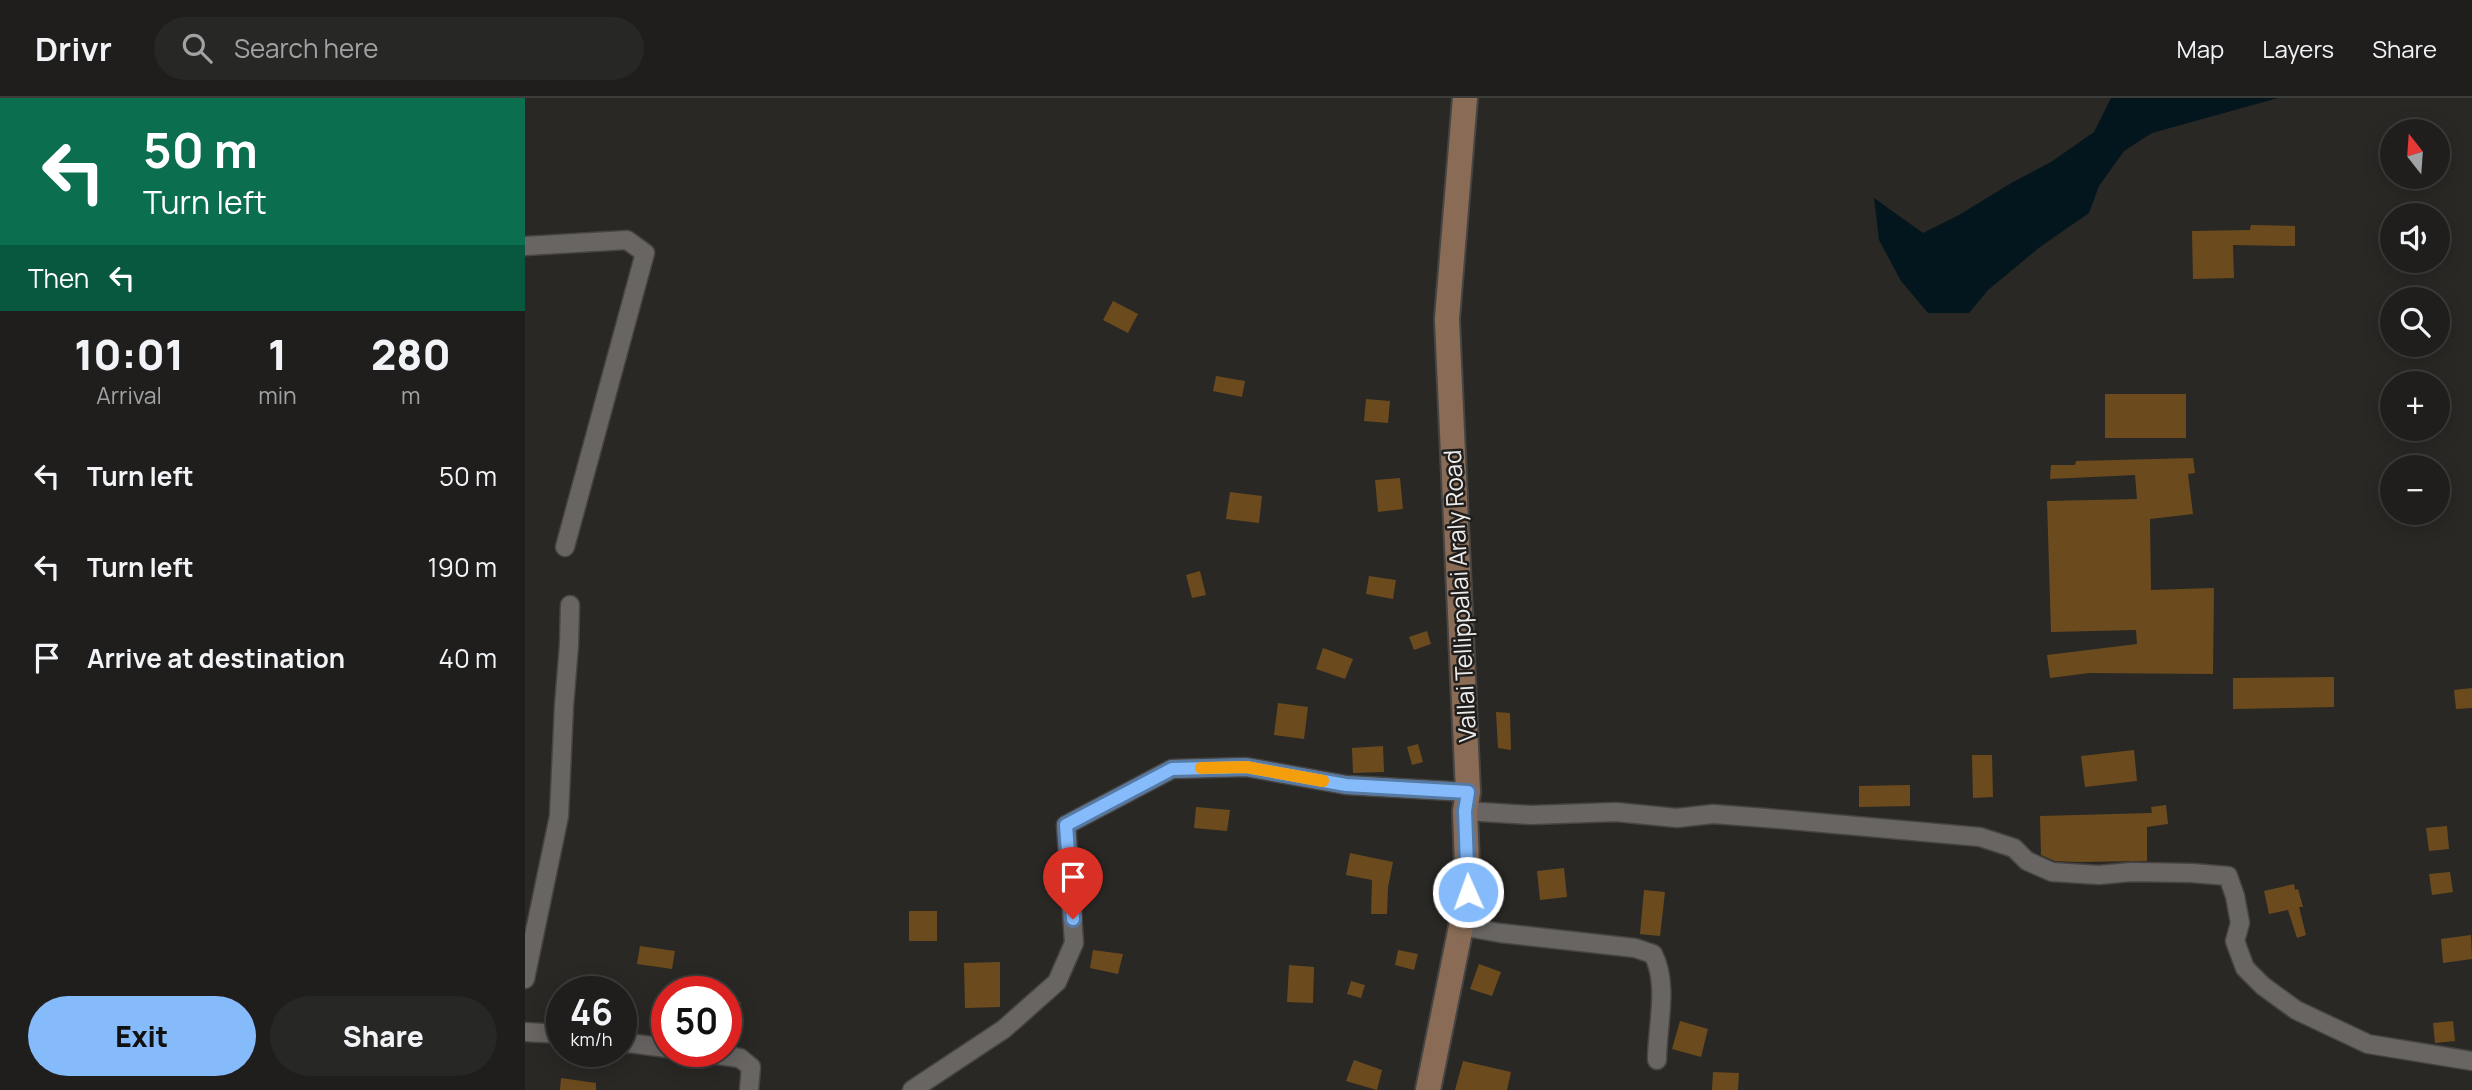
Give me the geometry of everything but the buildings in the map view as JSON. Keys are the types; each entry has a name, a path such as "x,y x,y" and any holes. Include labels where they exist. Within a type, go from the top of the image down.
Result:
{"main road":[{"name":"Vallai Tellippalai Araly Road","path":"1428,1090 1468,892 1467,801 1447,318 1465,98"}],"street":[{"path":"525,246 627,240 645,253 565,547"},
{"path":"525,979 559,816 570,605"},
{"path":"912,1090 1004,1029 1057,982 1074,943 1066,825 1172,769 1246,767 1346,785 1467,801 1531,815 1616,812 1677,818 1713,814 1766,818 1980,837 2014,848 2028,861 2052,872 2098,875 2131,872 2192,873 2228,876 2240,923 2235,941 2245,968 2263,986 2296,1010 2368,1044 2472,1061"},
{"path":"1461,926 1500,933 1635,947 1653,954 1659,965 1660,979 1657,1060"},
{"path":"525,1032 546,1033"},
{"path":"742,1060 751,1067 749,1090"}],"water":[{"path":"2111,98 2278,98 2152,133 2124,151 2099,186 2089,213 2040,247 1988,290 1969,313 1928,313 1901,281 1879,240 1874,198 1923,233 2051,162 2094,132"}],"slow traffic":[{"path":"1201,768 1246,767 1323,781"}],"route":[{"path":"1073,919 1066,825 1172,769 1246,767 1346,785 1468,792 1465,811 1468,892"}]}
